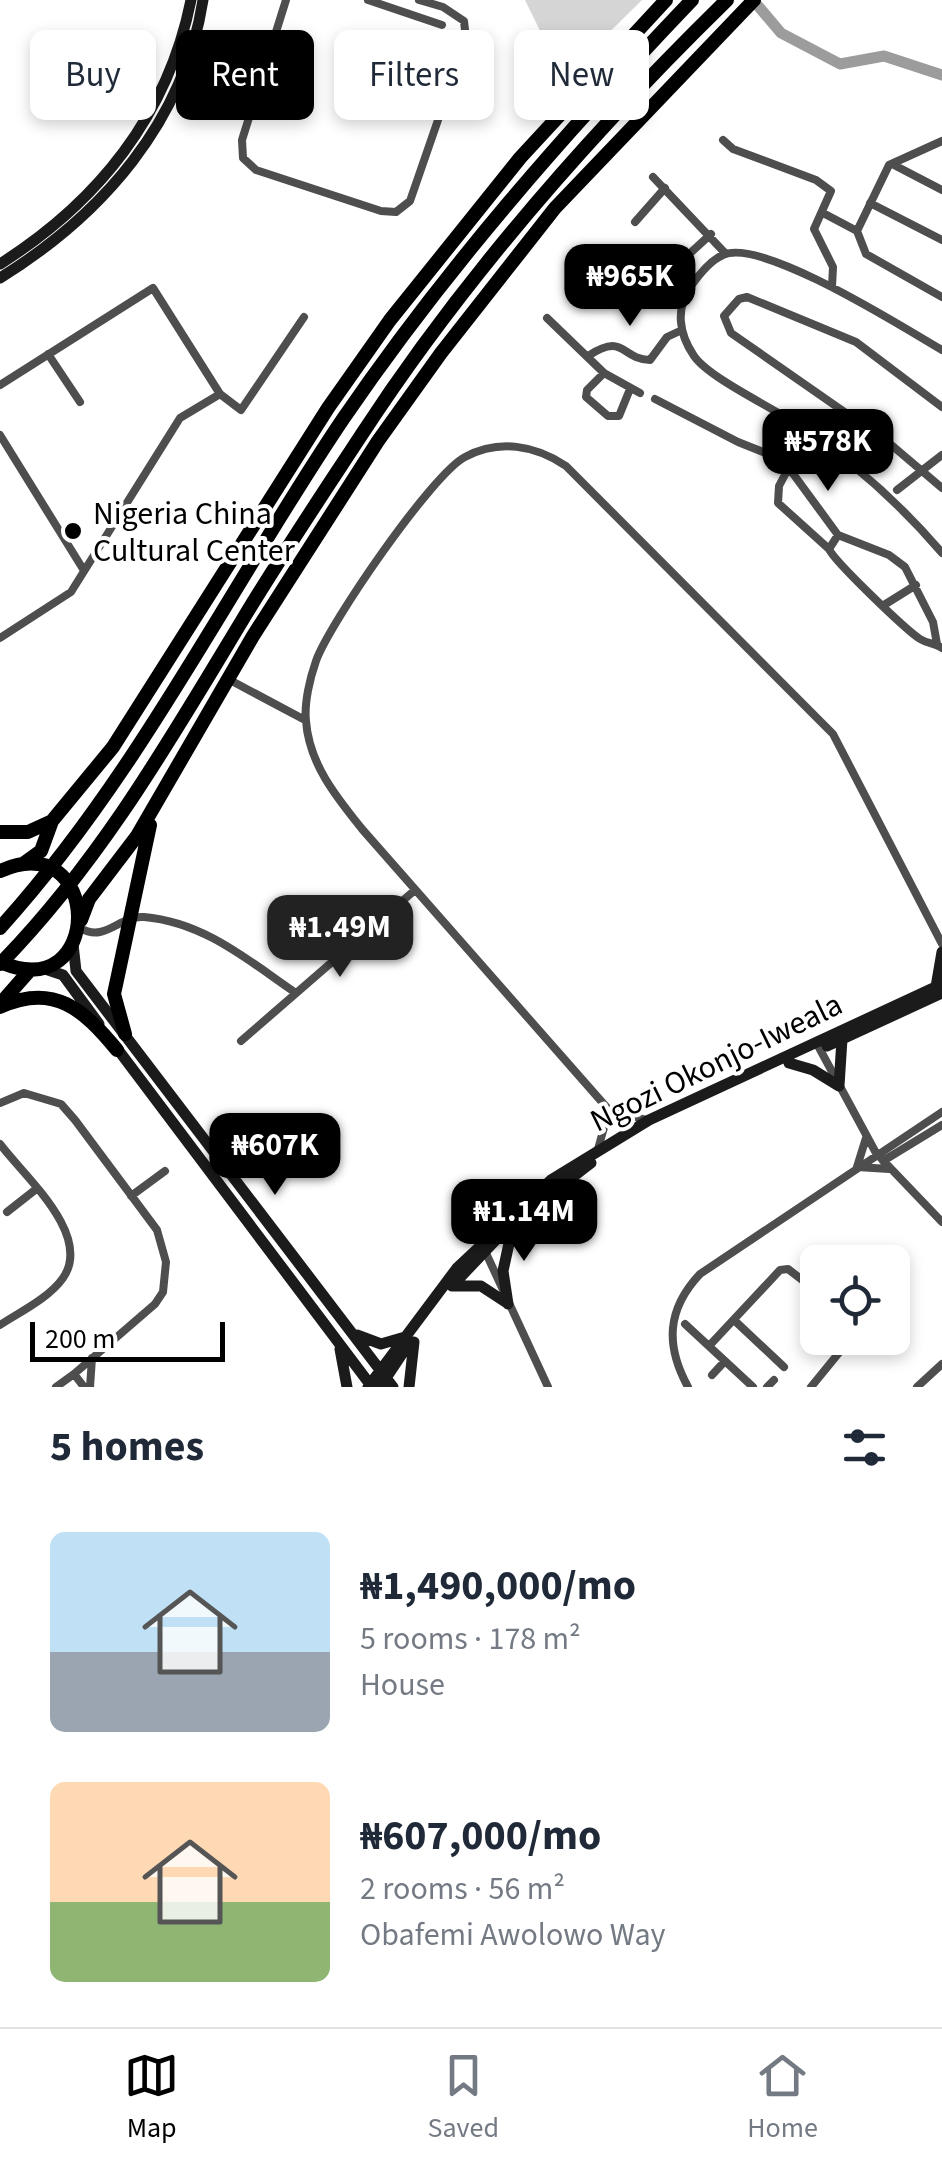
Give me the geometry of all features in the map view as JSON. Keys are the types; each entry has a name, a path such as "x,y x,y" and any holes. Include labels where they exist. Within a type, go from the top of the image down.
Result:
{"highway":[{"path":"637,30 666,0"},
{"path":"0,928 82,829 283,512 430,297 574,123 692,0"},
{"path":"0,963 101,844 174,736 376,414 500,246 600,130 726,0"},
{"path":"0,1006 36,969 73,944 89,899 130,847 253,636 378,441 555,208 754,0"},
{"path":"9,865 41,851 52,821 113,747 328,408 454,236 556,120"},
{"path":"500,246 555,208"},
{"path":"214,590 283,512"},
{"path":"253,636 291,544"},
{"path":"125,1034 114,994 159,798"},
{"path":"0,832 28,832 52,821"},
{"path":"9,865 52,870 64,878 79,904 80,924"},
{"path":"0,963 36,969"},
{"path":"0,1006 30,997 60,1000 85,1014 117,1050"}],"main road":[{"path":"0,264 63,220 129,148 169,74 191,0"},
{"path":"0,278 79,222 141,152 181,78 203,0"},
{"path":"73,944 76,971 352,1332 378,1383"},
{"path":"940,988 942,948"},
{"path":"36,969 62,976 334,1336 378,1383"},
{"name":"Ngozi Okonjo-Iweala","path":"410,1336 483,1247 614,1148 940,988"},
{"name":"Ngozi Okonjo-Iweala","path":"378,1383 410,1336 483,1247 551,1180 649,1120 940,988"},
{"path":"789,1063 813,1070 839,1086 842,1039"},
{"path":"508,1304 503,1271 514,1222"},
{"path":"452,1286 481,1286 508,1304"},
{"path":"352,1332 382,1344 410,1336 409,1387"},
{"path":"334,1336 347,1387"}],"street":[{"path":"286,0 242,140 243,158 256,170 380,211 396,212 410,201 466,39 464,21 458,15 423,1 421,17"},
{"path":"368,0 442,25"},
{"path":"722,140 733,149 825,186 832,196 814,228 833,267 832,287"},
{"path":"857,231 882,174 942,140"},
{"path":"894,164 942,190"},
{"path":"653,177 725,253"},
{"path":"635,222 664,188"},
{"path":"870,203 942,240"},
{"path":"822,213 857,231 866,254 942,297"},
{"path":"686,257 711,234"},
{"path":"942,350 832,287 756,255 725,253 688,290 679,318 696,359 850,463 942,553"},
{"path":"0,385 153,288 220,394 235,408 245,408 304,316"},
{"path":"942,407 856,342 819,325 747,297 739,299 724,316 731,334 942,488"},
{"path":"547,318 604,373 635,391 619,416 608,416 586,396 604,373"},
{"path":"588,356 608,345 619,345 650,360 667,337 682,330"},
{"path":"48,354 80,402"},
{"path":"0,638 72,592 180,418 220,394"},
{"path":"654,399 738,442 777,456 838,535 889,555 905,567 933,622 940,646"},
{"path":"0,435 83,569"},
{"path":"649,1120 609,1110 415,890 331,790 318,764 306,720 317,658 428,488 465,457 490,448 538,450 574,472 823,722 852,764 942,948"},
{"path":"897,490 942,454"},
{"path":"790,468 779,486 778,503 924,642 940,646"},
{"path":"830,549 838,535"},
{"path":"884,605 916,585"},
{"path":"228,679 306,720"},
{"path":"240,1041 415,890"},
{"path":"80,924 99,934 130,919 146,917 200,930 296,993"},
{"path":"818,1045 866,1138 942,1222"},
{"path":"0,1103 24,1092 60,1104 132,1196 162,1242 163,1292 148,1313 56,1387"},
{"path":"598,1150 609,1110"},
{"path":"856,1166 883,1161 942,1112"},
{"path":"688,1387 674,1359 671,1338 676,1305 700,1274 856,1166 883,1161 942,1124"},
{"path":"856,1166 866,1138"},
{"path":"0,1144 65,1228 71,1243 69,1266 51,1290 0,1325"},
{"path":"132,1196 165,1171"},
{"path":"7,1212 35,1190"},
{"path":"483,1247 548,1387"},
{"path":"710,1346 784,1269 800,1280"},
{"path":"734,1320 784,1366"},
{"path":"685,1324 752,1387"},
{"path":"811,1387 838,1355"},
{"path":"87,1387 92,1358"},
{"path":"712,1374 725,1361"},
{"path":"918,1387 942,1364"},
{"path":"934,1372 942,1380"},
{"path":"74,1374 87,1387"},
{"path":"735,1387 743,1378"}],"shaded area":[{"path":"525,0 642,0 612,30 540,30"}],"waterway":[{"path":"753,0 781,33 840,64 884,56 942,75"}],"place":[{"name":"Nigeria China Cultural Center","path":"73,531"}]}
